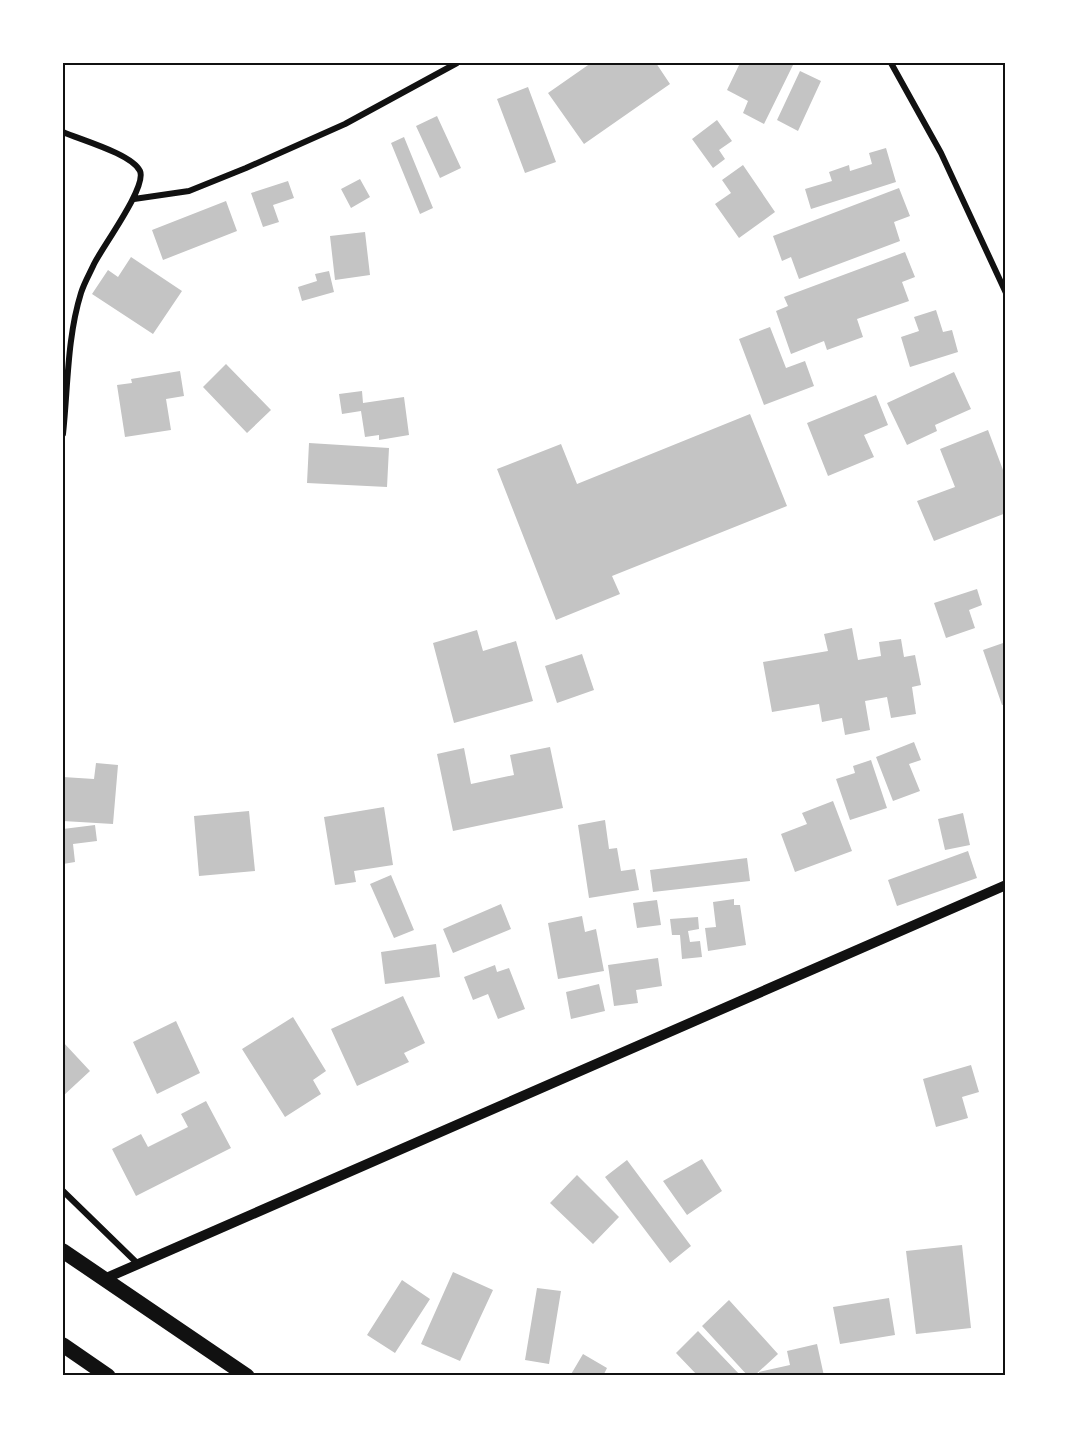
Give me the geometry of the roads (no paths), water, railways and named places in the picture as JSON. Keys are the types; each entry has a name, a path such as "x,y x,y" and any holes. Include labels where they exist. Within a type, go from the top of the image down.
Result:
{"main road":[{"path":"63,1251 247,1376"},
{"path":"63,1346 108,1376"}],"street":[{"path":"134,199 189,191 246,168 345,124 457,63"},
{"path":"891,63 940,153 1006,293"},
{"path":"63,132 123,156 141,173 134,199 100,252 81,292 70,348 63,434"},
{"path":"104,1279 1006,885"},
{"path":"63,1191 138,1264"}]}
